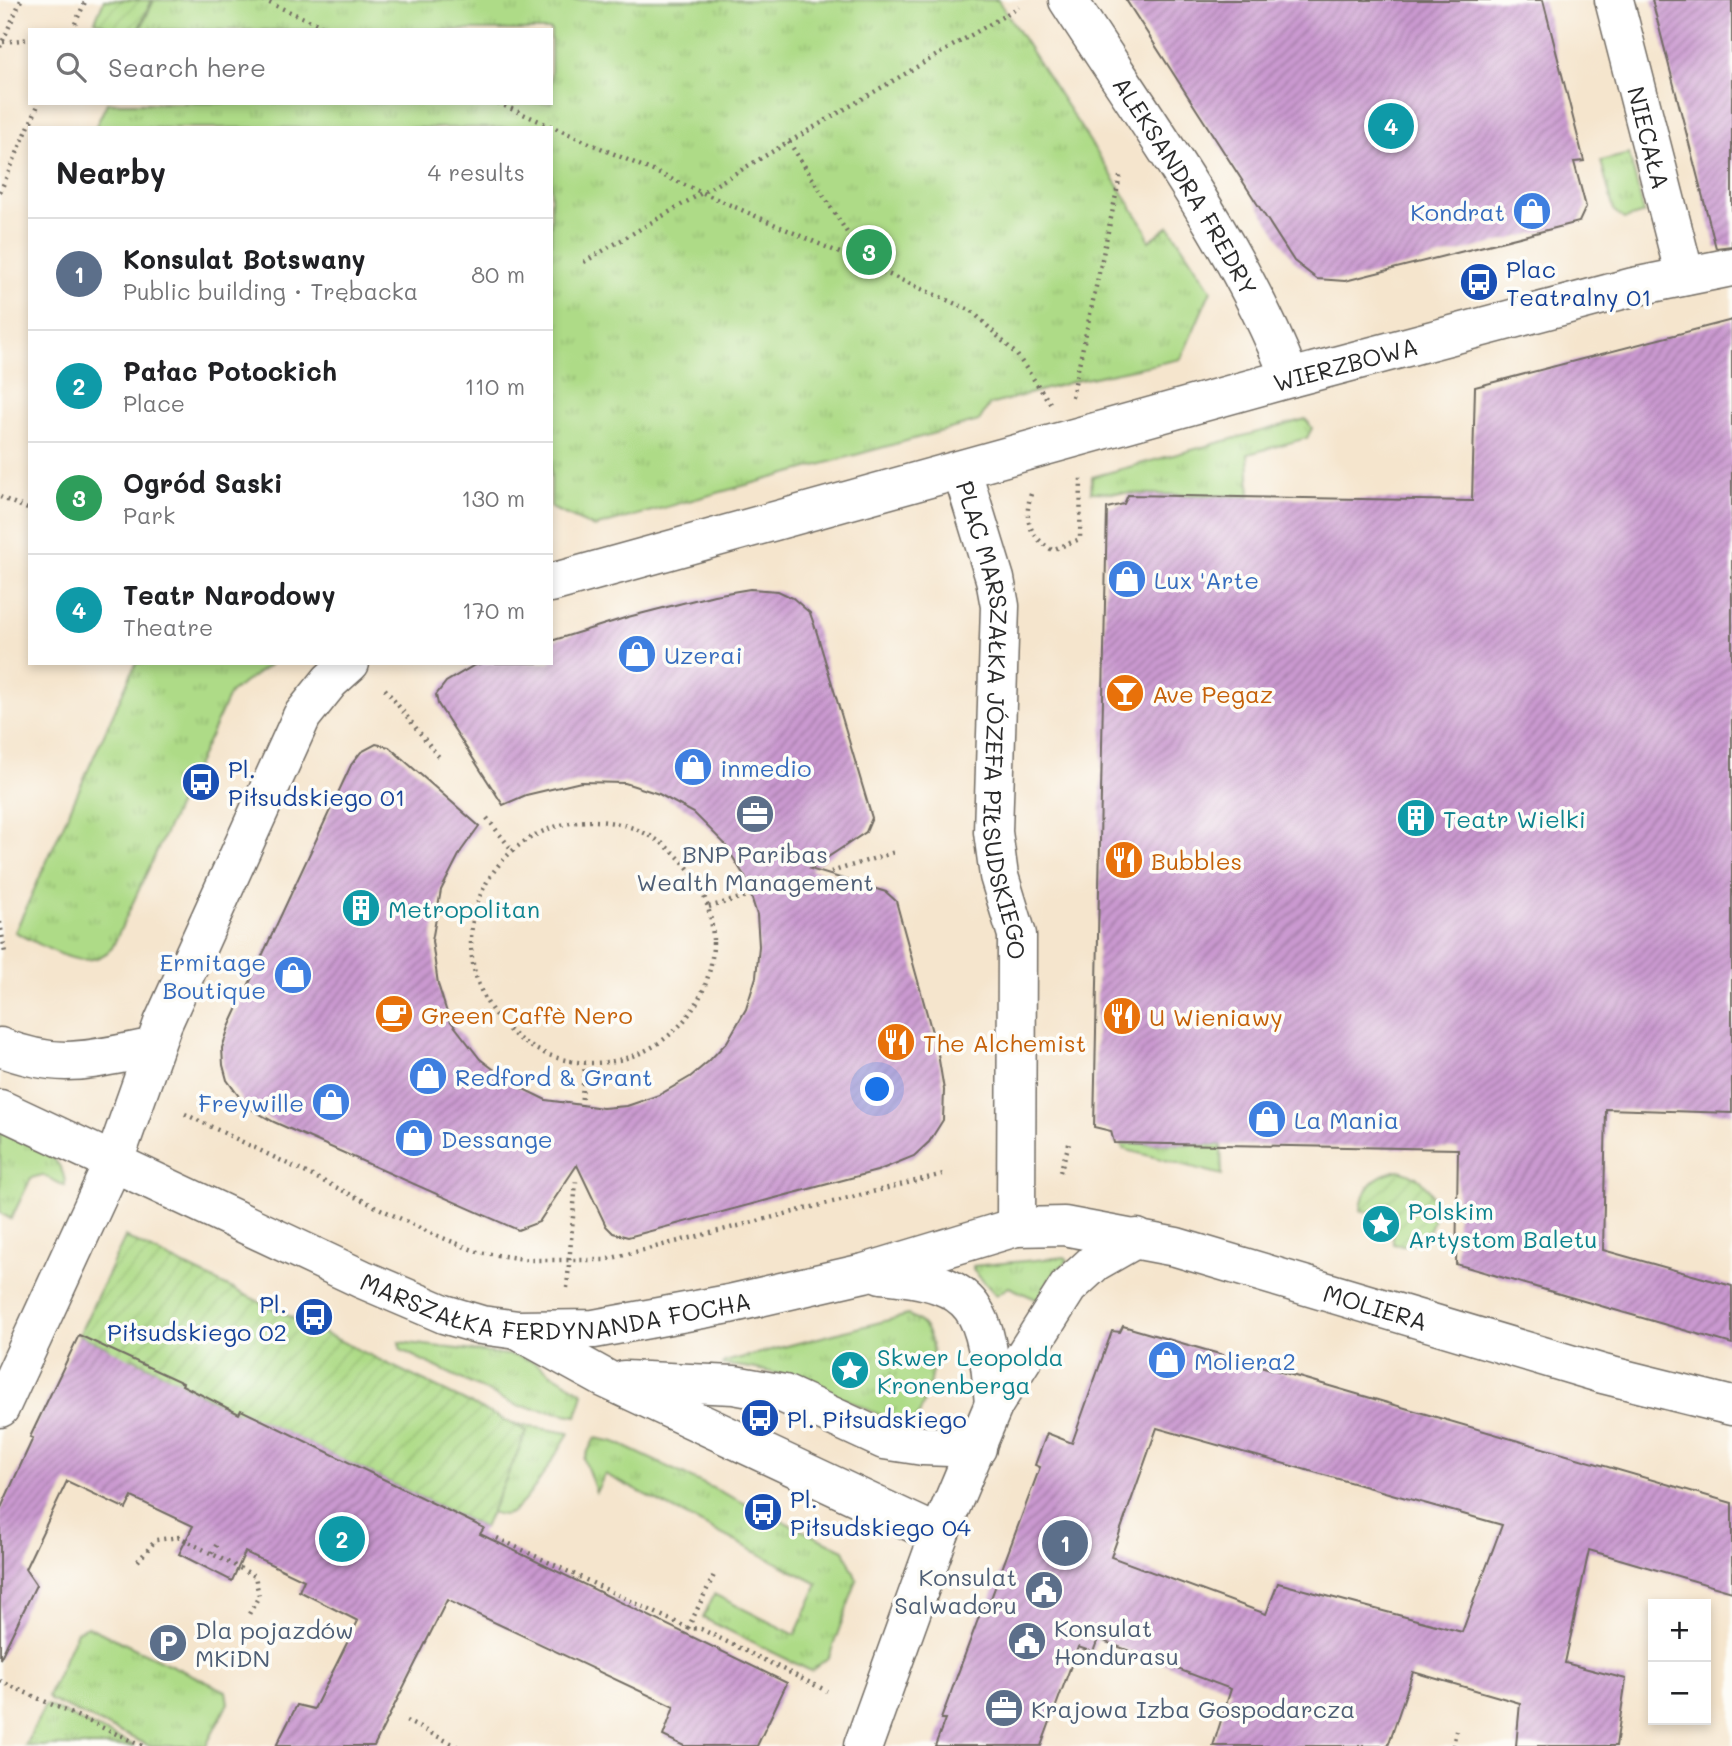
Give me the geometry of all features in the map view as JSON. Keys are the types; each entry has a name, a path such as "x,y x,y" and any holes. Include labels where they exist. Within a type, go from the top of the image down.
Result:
{"street":[{"name":"ALEKSANDRA FREDRY","path":"1068,0 1213,227 1262,311 1290,379"},
{"name":"NIECAŁA","path":"1614,0 1685,276"},
{"name":"WIERZBOWA","path":"962,471 1633,287 1732,267"},
{"name":"PLAC MARSZAŁKA JÓZEFA PIŁSUDSKIEGO","path":"553,582 962,471 995,579 1000,606 993,832 999,876 1017,935 1016,1227"},
{"path":"0,1408 114,1161 152,1048 302,716 330,681 348,665"},
{"path":"0,1047 35,1060 69,1063 152,1048"},
{"path":"0,1109 114,1161"},
{"name":"MARSZAŁKA FERDYNANDA FOCHA","path":"114,1161 444,1314 481,1325 518,1330 594,1329 729,1304 864,1273 1016,1227"},
{"name":"MOLIERA","path":"1016,1227 1064,1226 1177,1247 1603,1374 1732,1406"},
{"path":"863,1746 939,1535 994,1404 1068,1287 1096,1262 1137,1238"},
{"path":"864,1273 923,1278 948,1286 966,1298 978,1317 990,1354 994,1404"},
{"path":"518,1330 606,1379 939,1535"},
{"path":"606,1379 734,1385 784,1394 884,1440 923,1446 977,1448"}],"path":[{"path":"1,42 21,0"},
{"path":"73,28 86,0"},
{"path":"263,0 326,28"},
{"path":"584,262 1019,7"},
{"path":"1,42 28,38"},
{"path":"29,126 38,105"},
{"path":"503,105 551,126"},
{"path":"553,127 972,312 1017,355 1053,406"},
{"path":"0,192 28,128"},
{"path":"789,142 868,266"},
{"path":"1071,401 1121,172"},
{"path":"1035,539 1052,550 1080,539 1081,481"},
{"path":"0,497 28,509"},
{"path":"385,689 439,757"},
{"path":"487,818 512,850"},
{"path":"596,819 626,824 654,837 679,855 698,880 709,907 714,940 710,973 697,1004 676,1030 649,1049 618,1061 585,1064 554,1058 525,1044 501,1023 483,996 472,966 470,934 477,902 491,874 512,850 537,833 566,822 596,819"},
{"path":"831,872 895,852"},
{"path":"709,907 750,895"},
{"path":"0,922 5,953 0,946"},
{"path":"582,1106 585,1064"},
{"path":"185,1114 428,1232 478,1252 530,1260 604,1260 947,1173"},
{"path":"1060,1173 1069,1144"},
{"path":"566,1293 576,1181"},
{"path":"138,1561 148,1546 162,1537 179,1537 255,1576 259,1596 249,1614"},
{"path":"497,1538 688,1629 701,1629 827,1690"},
{"path":"212,1553 217,1544"},
{"path":"688,1629 714,1576"},
{"path":"0,1681 143,1746"},
{"path":"406,1721 457,1746"},
{"path":"1453,1746 1456,1731"}],"green space":[{"path":"104,0 152,0 139,28 111,28 95,21"},
{"path":"154,0 998,0 1118,185 1146,230 1149,241 1169,226 1211,290 1181,359 1075,381 989,405 979,421 594,527 553,509 553,126 96,126 106,105 553,105 553,28 141,28"},
{"path":"1629,154 1644,213 1625,219 1614,211 1601,161"},
{"path":"1306,419 1312,428 1307,438 1248,454 1250,497 1091,492 1092,477"},
{"path":"135,665 269,665 230,693 112,948 90,960 77,959 64,956 15,932"},
{"path":"0,1131 42,1150 51,1157 63,1174 65,1186 42,1175 31,1178 11,1219 0,1213"},
{"path":"1122,1143 1221,1145 1222,1175 1123,1149"},
{"path":"1399,1170 1416,1177 1428,1188 1434,1202 1434,1216 1430,1228 1422,1238 1409,1244 1393,1244 1389,1224 1375,1213 1361,1211 1367,1188 1377,1178"},
{"path":"125,1237 527,1431 484,1528 241,1411 239,1414 133,1358 129,1363 106,1353 108,1348 79,1335"},
{"path":"1065,1257 1068,1260 1048,1281 1038,1300 1009,1287 996,1295 973,1270 973,1266"},
{"name":"Skwer Leopolda Kronenberga","path":"908,1315 921,1323 929,1335 932,1349 930,1382 914,1425 902,1425 793,1378 747,1367 723,1365 724,1362"},
{"path":"399,1342 517,1356 532,1361 583,1393 577,1416 515,1405 401,1350"},
{"path":"513,1424 569,1433 524,1501 504,1515 491,1512 527,1431"},
{"path":"595,1438 615,1442 844,1550 857,1580 829,1657 811,1671 703,1618 714,1594 795,1635 818,1584 605,1474 596,1492 584,1459"},
{"path":"87,1626 226,1691 228,1703 206,1746 150,1746 50,1700 48,1696 77,1631"},
{"path":"47,1705 135,1746 25,1746"}],"building":[{"path":"1126,0 1543,0 1584,161 1574,162 1586,207 1579,222 1345,281 1317,279 1294,261"},
{"path":"1652,0 1732,0 1732,246 1716,248"},
{"name":"Teatr Wielki","path":"1732,320 1732,1113 1606,1109 1603,1250 1732,1286 1732,1344 1456,1264 1458,1149 1114,1143 1111,1131 1094,1127 1107,508 1124,504 1128,495 1472,501 1475,387"},
{"name":"Metropolitan","path":"750,589 778,591 793,598 810,613 872,818 866,832 810,869 886,892 896,901 938,1054 944,1090 943,1120 929,1142 914,1156 877,1171 628,1237 613,1233 606,1226 577,1165 539,1222 518,1230 274,1122 246,1106 227,1080 223,1065 222,1048 229,1027 351,765 361,752 376,744 389,747 479,826 461,851 441,890 432,941 438,984 449,1019 480,1059 513,1084 546,1100 603,1108 627,1106 659,1095 690,1077 727,1042 746,1009 756,977 759,946 757,915 745,877 724,843 694,813 659,794 625,783 581,782 526,795 503,805 438,704 436,695 446,682 473,666 553,665 553,640 628,617 714,595"},
{"path":"1123,1326 1732,1503 1732,1592 1589,1550 1565,1663 1626,1679 1616,1746 1516,1746 1520,1703 1413,1672 1388,1746 1213,1746 1231,1689 1098,1639 1093,1652 1078,1647 1041,1746 935,1746 945,1719 941,1719 983,1606 987,1609 1040,1467 1035,1465 1047,1433 1072,1443 1112,1331 1120,1332","holes":["1157,1428 1502,1525 1462,1632 1278,1583 1266,1614 1111,1557"]},
{"path":"79,1335 183,1383 182,1385 239,1414 241,1410 484,1528 480,1534 787,1683 757,1746 684,1746 663,1736 674,1707 447,1600 374,1746 276,1746 297,1705 314,1709 358,1621 299,1591 304,1580 245,1552 232,1581 179,1554 193,1526 132,1497 126,1509 67,1481 25,1569 36,1585 0,1659 0,1510 33,1438 30,1437"}],"place":[{"name":"Teatr Narodowy","path":"1391,126"},
{"name":"Kondrat","path":"1532,211"},
{"name":"Ogród Saski","path":"869,252"},
{"name":"Plac Teatralny 01","path":"1479,282"},
{"name":"Lux 'Arte","path":"1127,579"},
{"name":"Uzerai","path":"637,654"},
{"name":"Ave Pegaz","path":"1125,693"},
{"name":"inmedio","path":"693,767"},
{"name":"Pl. Piłsudskiego 01","path":"201,782"},
{"name":"BNP Paribas Wealth Management","path":"755,814"},
{"name":"Teatr Wielki","path":"1416,818"},
{"name":"Bubbles","path":"1124,860"},
{"name":"Metropolitan","path":"361,908"},
{"name":"Ermitage Boutique","path":"293,975"},
{"name":"Green Caffè Nero","path":"394,1014"},
{"name":"U Wieniawy","path":"1122,1016"},
{"name":"The Alchemist","path":"896,1042"},
{"name":"Redford & Grant","path":"428,1076"},
{"name":"Freywille","path":"331,1102"},
{"name":"La Mania","path":"1267,1119"},
{"name":"Dessange","path":"414,1138"},
{"name":"Polskim Artystom Baletu","path":"1381,1224"},
{"name":"Pl. Piłsudskiego 02","path":"314,1317"},
{"name":"Moliera2","path":"1167,1360"},
{"name":"Skwer Leopolda Kronenberga","path":"850,1370"},
{"name":"Pl. Piłsudskiego","path":"760,1418"},
{"name":"Pl. Piłsudskiego 04","path":"763,1512"},
{"name":"Pałac Potockich","path":"342,1539"},
{"name":"Konsulat Botswany","path":"1065,1543"},
{"name":"Konsulat Salwadoru","path":"1044,1590"},
{"name":"Konsulat Hondurasu","path":"1027,1641"},
{"name":"Dla pojazdów MKiDN","path":"168,1643"},
{"name":"Krajowa Izba Gospodarcza","path":"1004,1708"}]}
